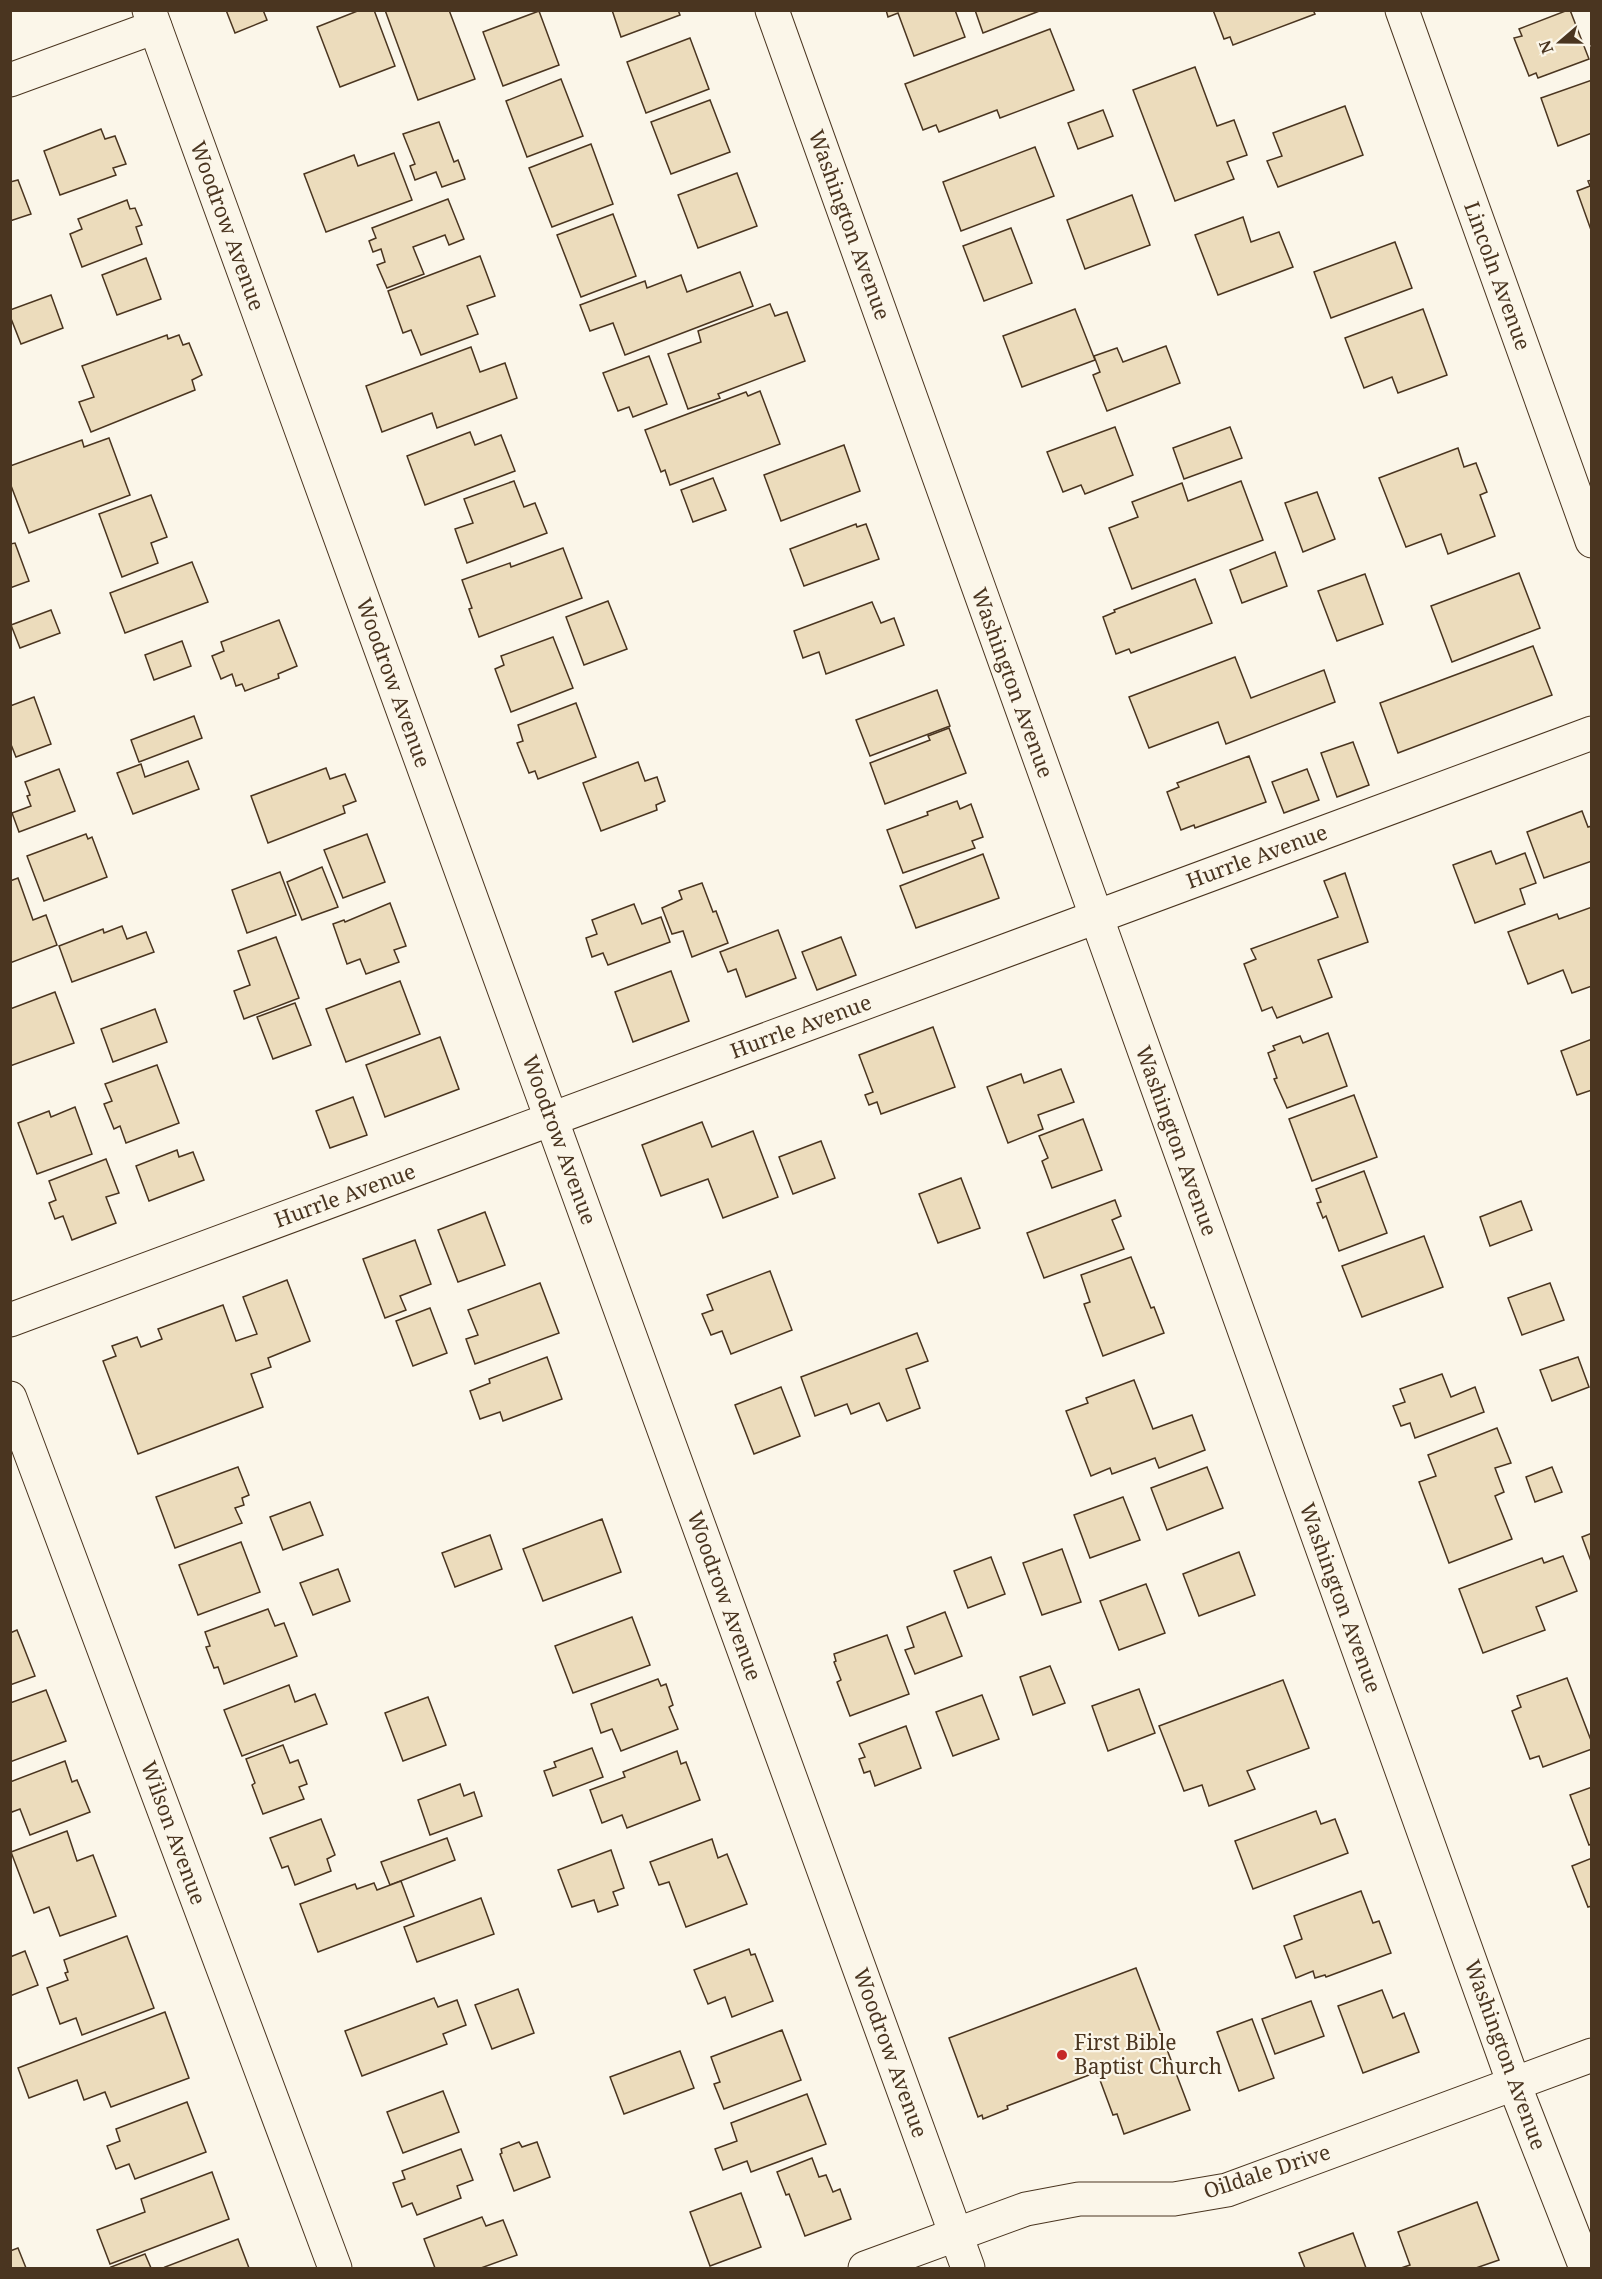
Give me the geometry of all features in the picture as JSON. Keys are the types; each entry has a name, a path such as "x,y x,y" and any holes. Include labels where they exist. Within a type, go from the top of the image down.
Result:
{"street":[{"name":"Washington Avenue","path":"772,10 1514,2084 1586,2268"},
{"name":"Lincoln Avenue","path":"1402,10 1592,542"},
{"path":"10,80 152,19"},
{"name":"Woodrow Avenue","path":"152,19 968,2268"},
{"name":"Hurrle Avenue","path":"10,1320 1592,733"},
{"name":"Wilson Avenue","path":"10,1398 335,2268"},
{"name":"Oildale Drive","path":"865,2268 1026,2209 1079,2199 1174,2199 1227,2190 1592,2055"}],"building":[{"path":"226,10 263,10 267,20 235,33"},
{"path":"360,10 374,10 395,66 340,87 317,27"},
{"path":"385,10 449,10 475,79 418,100"},
{"path":"612,10 678,10 680,15 621,37"},
{"path":"886,10 955,10 965,37 914,56 898,13 888,17"},
{"path":"975,10 1042,10 983,33"},
{"path":"1213,10 1313,10 1315,14 1233,45 1230,37 1224,39"},
{"path":"1570,10 1589,59 1538,78 1536,73 1529,76 1514,38 1522,36 1519,29"},
{"path":"539,11 559,65 503,86 483,32"},
{"path":"1050,29 1074,90 1000,118 997,110 939,132 936,125 923,130 905,84"},
{"path":"690,38 709,89 646,113 627,62"},
{"path":"1195,67 1217,126 1234,120 1247,155 1227,162 1234,179 1175,201 1133,90"},
{"path":"561,79 583,136 527,157 506,101"},
{"path":"1592,80 1592,133 1558,146 1541,98"},
{"path":"710,100 730,152 671,174 651,122"},
{"path":"1345,106 1363,155 1278,187 1267,161 1282,156 1273,133"},
{"path":"1103,110 1113,136 1078,149 1068,123"},
{"path":"439,122 454,162 458,160 465,179 442,187 436,172 415,180 410,166 415,164 403,134"},
{"path":"101,129 105,139 115,136 126,164 113,168 116,175 60,195 44,151"},
{"path":"591,144 613,204 552,227 529,168"},
{"path":"1035,147 1054,196 961,231 943,182"},
{"path":"394,153 412,200 326,232 304,174 354,155 358,166"},
{"path":"737,173 757,226 698,248 678,195"},
{"path":"18,180 31,214 10,221 10,182"},
{"path":"1592,180 1591,230 1577,191 1590,186 1588,181"},
{"path":"1132,195 1150,245 1085,269 1067,220"},
{"path":"448,199 464,239 449,245 445,235 413,247 424,274 387,288 377,265 385,262 381,249 373,252 369,241 376,238 372,228"},
{"path":"127,200 130,209 135,208 142,225 136,227 142,244 82,267 70,234 82,229 78,219"},
{"path":"613,214 636,276 581,297 557,235"},
{"path":"1243,217 1251,242 1279,232 1293,267 1218,295 1195,235"},
{"path":"1011,228 1032,283 984,301 963,246"},
{"path":"1395,242 1412,288 1331,318 1314,272"},
{"path":"480,256 495,296 467,306 478,334 421,355 411,330 403,333 388,291"},
{"path":"146,258 161,299 117,315 102,275"},
{"path":"740,272 753,306 625,355 613,323 590,331 580,305 645,281 647,288 681,275 687,292"},
{"path":"51,295 63,328 21,344 10,316 10,310"},
{"path":"770,304 775,316 787,312 805,361 718,394 720,398 688,409 668,354 701,342 698,331"},
{"path":"1075,309 1095,360 1022,387 1003,336"},
{"path":"1423,309 1447,375 1398,393 1392,377 1364,388 1345,338"},
{"path":"167,335 168,339 179,335 183,345 189,343 202,375 192,380 195,390 91,432 79,402 94,397 82,366"},
{"path":"1166,346 1180,383 1107,411 1093,375 1100,372 1094,356 1117,348 1123,362"},
{"path":"471,347 480,372 505,363 517,398 437,428 432,413 382,432 366,386"},
{"path":"649,356 667,404 633,417 629,407 618,411 603,373"},
{"path":"760,391 780,444 670,485 665,470 661,472 645,430 746,392 748,396"},
{"path":"1115,427 1133,475 1085,494 1081,485 1063,492 1047,452"},
{"path":"1230,427 1242,458 1184,479 1173,448"},
{"path":"470,432 475,445 501,435 515,471 425,505 407,456"},
{"path":"109,438 130,495 29,533 10,483 10,466 82,440 84,447"},
{"path":"844,445 860,491 781,521 764,475"},
{"path":"1458,448 1464,467 1476,463 1487,492 1480,495 1495,536 1448,554 1441,534 1406,547 1379,478"},
{"path":"713,478 726,510 693,522 681,490"},
{"path":"514,481 524,507 535,503 547,533 467,563 455,529 473,523 464,499"},
{"path":"1241,481 1263,540 1132,589 1109,528 1138,517 1132,502 1182,483 1188,501"},
{"path":"1317,492 1335,539 1303,552 1285,503"},
{"path":"151,495 167,537 151,543 158,563 122,577 99,514"},
{"path":"856,524 857,527 866,524 879,559 804,586 790,549"},
{"path":"15,543 29,581 10,588 10,544"},
{"path":"563,548 582,598 479,637 462,580 510,563 511,567"},
{"path":"1275,552 1287,586 1242,603 1230,570"},
{"path":"192,562 208,602 125,633 110,593"},
{"path":"1519,573 1540,628 1452,662 1431,606"},
{"path":"1365,574 1383,624 1337,641 1318,591"},
{"path":"1195,579 1212,623 1131,653 1129,649 1116,654 1103,617 1115,612 1114,610"},
{"path":"608,601 627,649 584,665 566,617"},
{"path":"872,602 881,623 894,618 904,645 826,674 819,652 803,658 794,631"},
{"path":"51,610 60,633 20,648 11,625"},
{"path":"279,620 297,666 278,674 279,678 245,691 242,684 236,686 232,674 221,679 212,656 224,651 221,642"},
{"path":"553,637 573,688 511,712 495,669 504,665 501,656"},
{"path":"182,641 191,666 154,680 145,655"},
{"path":"1533,646 1552,695 1398,753 1380,703"},
{"path":"1235,657 1251,698 1324,670 1335,702 1226,744 1218,722 1149,748 1129,697"},
{"path":"937,690 950,726 870,756 856,720"},
{"path":"34,697 51,744 16,757 10,742 10,706"},
{"path":"576,703 596,757 538,779 535,771 529,773 517,743 523,741 518,725"},
{"path":"194,716 202,738 139,762 131,740"},
{"path":"949,728 966,773 885,804 870,763 930,740 928,736"},
{"path":"1353,742 1369,785 1337,797 1321,753"},
{"path":"1249,756 1266,802 1195,828 1194,825 1181,830 1167,792 1179,787 1177,783"},
{"path":"188,761 199,789 133,814 117,773 141,764 145,777"},
{"path":"638,762 645,781 657,777 665,801 656,805 657,810 601,831 583,783"},
{"path":"326,768 330,779 345,774 356,801 343,806 345,813 268,843 251,796"},
{"path":"59,769 75,811 19,832 12,813 31,806 25,782"},
{"path":"1307,769 1319,800 1284,813 1272,782"},
{"path":"957,801 960,809 971,804 983,837 972,841 975,848 903,873 887,830 928,815 927,812"},
{"path":"1582,811 1588,827 1592,826 1592,861 1544,878 1527,832"},
{"path":"86,834 88,839 92,837 107,877 44,901 27,856"},
{"path":"367,834 385,882 343,898 324,850"},
{"path":"1491,851 1496,864 1525,853 1536,883 1520,889 1525,904 1475,923 1453,865"},
{"path":"983,854 999,898 916,928 900,886"},
{"path":"322,867 338,907 302,920 287,882"},
{"path":"280,872 296,915 247,933 232,890"},
{"path":"1345,873 1368,942 1318,960 1332,997 1277,1018 1272,1007 1262,1011 1244,964 1256,959 1251,949 1338,917 1324,881"},
{"path":"18,878 33,920 46,915 57,945 10,963 10,881"},
{"path":"702,883 728,943 692,957 683,931 672,934 662,908 682,899 679,891"},
{"path":"390,903 406,946 394,950 399,962 366,974 360,959 347,964 333,924 344,920 345,922"},
{"path":"634,904 642,924 661,917 670,942 608,965 603,953 592,957 586,938 597,934 592,920"},
{"path":"1592,907 1592,986 1572,993 1563,970 1528,984 1508,932 1557,914 1559,919"},
{"path":"122,926 127,939 146,932 154,952 72,982 59,946 103,929 104,933"},
{"path":"778,930 796,978 746,997 736,969 728,972 720,952"},
{"path":"276,937 299,998 244,1019 234,991 250,985 238,951"},
{"path":"841,937 856,975 817,990 802,952"},
{"path":"671,971 689,1021 633,1042 615,992"},
{"path":"400,981 420,1034 346,1062 326,1009"},
{"path":"55,992 74,1043 10,1066 10,1009"},
{"path":"295,1003 311,1045 273,1059 257,1017"},
{"path":"155,1009 167,1042 113,1062 101,1029"},
{"path":"933,1027 955,1087 881,1114 877,1102 869,1105 865,1095 873,1092 859,1055"},
{"path":"1328,1033 1347,1086 1287,1108 1274,1079 1277,1078 1268,1053 1275,1050 1273,1046 1300,1036 1303,1043"},
{"path":"440,1037 459,1089 385,1117 366,1065"},
{"path":"1592,1039 1592,1090 1577,1095 1561,1051"},
{"path":"157,1065 179,1123 126,1143 120,1126 114,1129 104,1104 112,1101 105,1084"},
{"path":"1061,1069 1074,1102 1038,1115 1043,1129 1008,1143 987,1087 1021,1074 1024,1083"},
{"path":"1354,1095 1377,1157 1312,1181 1289,1119"},
{"path":"353,1097 367,1135 330,1148 316,1111"},
{"path":"75,1107 92,1154 37,1174 18,1123 49,1111 51,1117"},
{"path":"1083,1119 1102,1170 1052,1188 1042,1161 1048,1158 1039,1136"},
{"path":"702,1122 712,1147 753,1131 778,1197 723,1218 708,1179 661,1196 642,1145"},
{"path":"821,1141 835,1178 793,1194 779,1157"},
{"path":"177,1150 179,1157 193,1152 204,1180 149,1201 136,1166"},
{"path":"106,1159 119,1193 106,1197 116,1223 72,1240 63,1216 55,1219 49,1203 56,1200 49,1181"},
{"path":"1364,1171 1387,1233 1339,1251 1326,1216 1323,1218 1317,1203 1321,1202 1316,1189"},
{"path":"961,1178 980,1228 938,1243 919,1194"},
{"path":"1115,1200 1121,1216 1112,1220 1124,1249 1044,1278 1027,1233"},
{"path":"1521,1201 1532,1230 1490,1246 1480,1217"},
{"path":"485,1212 505,1265 458,1282 438,1230"},
{"path":"1424,1236 1443,1287 1362,1317 1342,1266"},
{"path":"415,1240 431,1284 400,1296 406,1310 385,1318 363,1259"},
{"path":"1131,1257 1151,1308 1154,1307 1164,1333 1103,1356 1084,1304 1090,1302 1081,1275"},
{"path":"770,1271 792,1330 731,1354 722,1331 711,1335 702,1314 713,1310 707,1295"},
{"path":"287,1280 310,1341 268,1358 271,1367 251,1374 263,1407 138,1454 103,1361 116,1356 112,1346 137,1337 141,1347 162,1339 158,1329 223,1305 236,1341 257,1334 243,1297"},
{"path":"540,1283 559,1333 475,1364 466,1339 478,1335 468,1310"},
{"path":"1550,1283 1564,1320 1522,1335 1508,1298"},
{"path":"430,1308 447,1353 413,1366 396,1321"},
{"path":"917,1333 928,1361 906,1369 920,1408 887,1421 879,1403 851,1414 847,1404 815,1416 801,1377"},
{"path":"547,1357 562,1399 503,1421 500,1412 480,1419 470,1391 490,1383 489,1379"},
{"path":"1578,1357 1589,1387 1552,1401 1540,1370"},
{"path":"1442,1374 1451,1397 1475,1387 1484,1412 1415,1438 1410,1423 1401,1426 1393,1406 1405,1402 1400,1389"},
{"path":"1134,1380 1153,1429 1192,1415 1205,1450 1159,1468 1155,1458 1112,1474 1110,1468 1091,1476 1066,1411 1088,1403 1086,1398"},
{"path":"781,1387 800,1436 754,1454 735,1405"},
{"path":"1497,1428 1511,1463 1495,1468 1504,1492 1495,1496 1512,1539 1449,1563 1419,1482 1436,1476 1428,1455"},
{"path":"238,1467 249,1495 242,1498 244,1505 235,1508 242,1523 175,1548 156,1497"},
{"path":"1207,1467 1223,1508 1167,1530 1151,1488"},
{"path":"1552,1467 1562,1492 1535,1502 1526,1477"},
{"path":"1123,1497 1140,1540 1090,1558 1074,1515"},
{"path":"310,1502 323,1535 283,1550 270,1517"},
{"path":"602,1519 621,1572 543,1601 523,1549"},
{"path":"1592,1533 1592,1564 1582,1537"},
{"path":"490,1535 502,1569 455,1587 442,1553"},
{"path":"241,1542 260,1592 198,1615 179,1565"},
{"path":"1062,1549 1081,1602 1042,1615 1023,1563"},
{"path":"1239,1552 1255,1595 1199,1616 1183,1574"},
{"path":"1563,1556 1577,1591 1536,1607 1545,1630 1483,1653 1459,1589 1542,1558 1544,1563"},
{"path":"991,1557 1005,1594 968,1608 954,1571"},
{"path":"338,1569 350,1601 313,1615 300,1583"},
{"path":"1146,1584 1165,1633 1119,1650 1100,1601"},
{"path":"268,1609 275,1626 284,1623 297,1656 224,1684 218,1667 214,1668 206,1647 210,1646 205,1632"},
{"path":"945,1612 962,1656 915,1674 905,1650 914,1647 907,1627"},
{"path":"632,1617 650,1665 573,1693 555,1646"},
{"path":"17,1630 35,1676 10,1685 10,1633"},
{"path":"887,1635 909,1694 850,1716 837,1682 841,1680 834,1662 836,1661 834,1654"},
{"path":"1050,1666 1065,1703 1033,1715 1020,1677"},
{"path":"1567,1678 1592,1743 1592,1749 1543,1767 1539,1756 1530,1759 1512,1711 1521,1707 1517,1696"},
{"path":"658,1679 661,1686 666,1684 673,1705 669,1707 678,1729 621,1751 612,1729 601,1733 591,1704"},
{"path":"1283,1680 1309,1748 1247,1771 1255,1789 1209,1806 1202,1785 1184,1791 1159,1726"},
{"path":"289,1685 295,1702 315,1694 327,1724 242,1756 224,1710"},
{"path":"1139,1689 1155,1733 1108,1751 1092,1706"},
{"path":"46,1690 66,1741 10,1762 10,1703"},
{"path":"982,1695 999,1739 953,1756 936,1712"},
{"path":"428,1697 446,1745 403,1761 385,1713"},
{"path":"906,1726 921,1768 875,1786 870,1771 864,1773 859,1759 865,1757 859,1744"},
{"path":"283,1745 290,1763 298,1760 307,1784 299,1787 304,1799 263,1814 252,1785 255,1783 246,1759"},
{"path":"592,1748 603,1777 553,1796 544,1771 556,1767 554,1762"},
{"path":"677,1751 681,1764 686,1762 700,1800 627,1828 622,1815 602,1823 590,1790 625,1777 623,1772"},
{"path":"65,1761 72,1782 77,1780 90,1812 30,1835 20,1809 12,1812 10,1809 10,1782"},
{"path":"460,1784 464,1796 474,1792 482,1816 430,1835 418,1800"},
{"path":"1592,1787 1592,1844 1589,1845 1570,1795"},
{"path":"1316,1811 1321,1824 1335,1819 1348,1853 1253,1889 1235,1841"},
{"path":"321,1819 335,1855 327,1859 331,1871 295,1885 288,1866 282,1868 270,1838"},
{"path":"67,1831 77,1861 93,1855 116,1916 60,1936 49,1907 34,1913 11,1852"},
{"path":"447,1838 455,1860 390,1885 381,1862"},
{"path":"712,1839 718,1858 727,1854 747,1904 686,1927 669,1882 659,1885 650,1862"},
{"path":"611,1850 624,1888 613,1892 618,1905 598,1912 594,1900 572,1907 558,1870"},
{"path":"1592,1858 1592,1906 1588,1907 1572,1866"},
{"path":"401,1881 414,1916 318,1952 300,1904 355,1884 357,1889 374,1883 377,1890"},
{"path":"1361,1891 1373,1923 1379,1921 1391,1953 1326,1977 1325,1975 1315,1978 1313,1971 1296,1978 1284,1946 1302,1939 1294,1916"},
{"path":"481,1898 494,1934 417,1962 404,1927"},
{"path":"127,1936 154,2008 82,2035 76,2018 60,2024 47,1988 68,1980 64,1960"},
{"path":"749,1949 751,1955 755,1954 773,2001 732,2017 725,1997 708,2004 694,1970"},
{"path":"25,1951 38,1985 10,1996 10,1957"},
{"name":"First Bible Baptist Church","path":"1136,1968 1190,2110 1124,2134 1117,2114 1113,2115 1097,2072 1007,2106 1008,2109 983,2119 982,2115 978,2117 949,2038"},
{"path":"518,1989 534,2033 492,2049 475,2005"},
{"path":"1382,1990 1393,2018 1404,2013 1419,2052 1363,2073 1338,2006"},
{"path":"434,1998 438,2007 457,2000 466,2025 443,2034 447,2044 362,2076 345,2031"},
{"path":"1311,2001 1324,2036 1275,2054 1262,2019"},
{"path":"165,2012 189,2078 111,2107 105,2092 84,2100 77,2080 29,2098 18,2068"},
{"path":"1252,2019 1274,2078 1239,2091 1217,2032"},
{"path":"782,2030 801,2080 724,2109 714,2084 720,2082 711,2057"},
{"path":"680,2051 694,2088 624,2114 610,2077"},
{"path":"443,2091 459,2132 403,2153 387,2112"},
{"path":"807,2094 826,2144 751,2172 747,2161 723,2170 715,2149 737,2141 731,2123"},
{"path":"187,2102 206,2152 135,2179 129,2164 116,2169 107,2146 120,2141 116,2129"},
{"path":"519,2142 522,2147 537,2142 550,2177 514,2191 500,2154 501,2149"},
{"path":"461,2149 473,2180 457,2186 461,2198 417,2215 412,2203 402,2207 393,2183 405,2179 402,2171"},
{"path":"812,2158 819,2177 826,2175 833,2192 840,2189 851,2219 805,2236 789,2194 786,2195 777,2172"},
{"path":"212,2172 229,2219 110,2264 97,2230 145,2212 141,2199"},
{"path":"741,2193 761,2247 710,2266 690,2212"},
{"path":"1477,2202 1499,2260 1476,2268 1401,2268 1410,2265 1398,2232"},
{"path":"482,2217 486,2226 503,2220 517,2255 481,2268 435,2268 424,2239"},
{"path":"1353,2233 1366,2268 1305,2268 1299,2253"},
{"path":"238,2239 249,2268 165,2267"},
{"path":"18,2248 26,2268 10,2268 10,2251"},
{"path":"145,2254 151,2268 111,2267"}],"place":[{"name":"First Bible Baptist Church","path":"1062,2055"}]}
